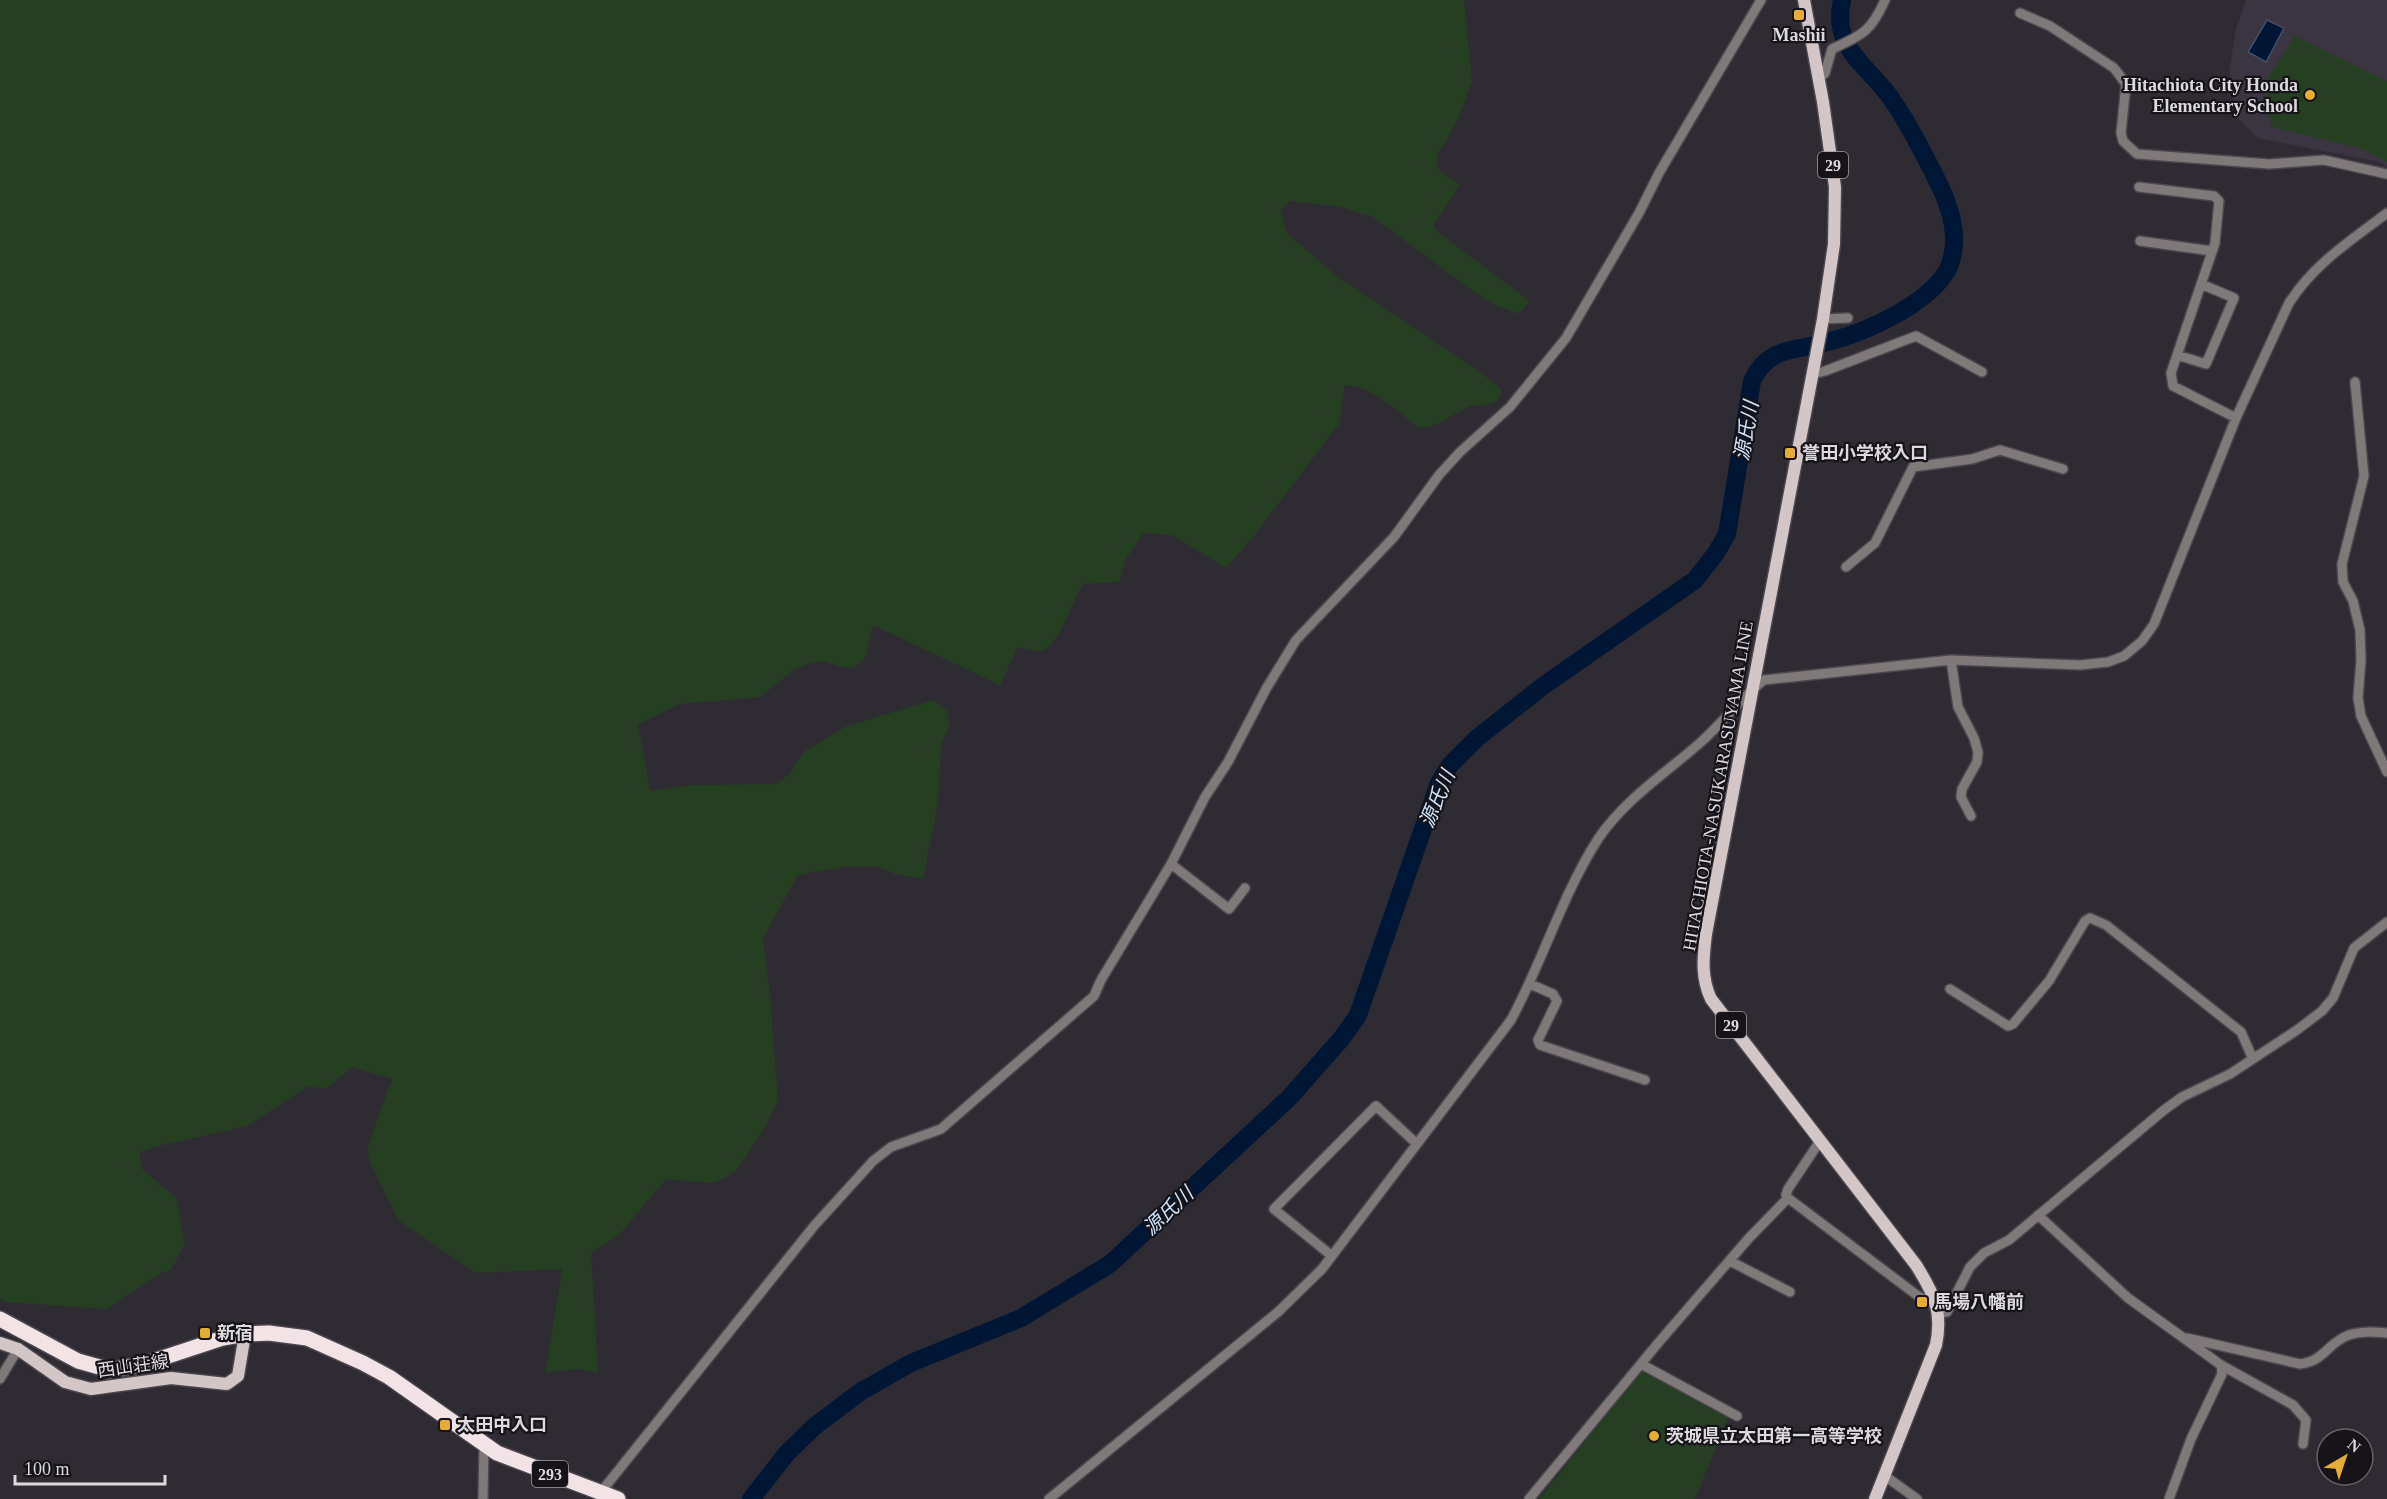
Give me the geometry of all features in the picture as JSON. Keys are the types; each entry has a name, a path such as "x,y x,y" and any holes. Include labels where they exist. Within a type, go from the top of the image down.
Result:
{"highway":[{"name":"293","path":"0,1319 72,1358 110,1370 141,1365 223,1338 269,1333 307,1338 363,1363 414,1393 484,1446 526,1465 618,1499"}],"main road":[{"name":"HITACHIOTA-NASUKARASUYAMA LINE","path":"1804,0 1819,79 1836,195 1834,244 1822,325 1706,934 1703,958 1704,982 1711,999 1719,1010 1916,1265 1930,1288 1938,1310"},
{"path":"1875,1499 1936,1345 1938,1310"},
{"name":"西山荘線","path":"0,1343 18,1349 65,1382 91,1389 184,1377 220,1385 227,1384 237,1376 245,1335"}],"street":[{"path":"601,1492 814,1226 873,1161 891,1148 941,1129 1094,996 1101,980 1171,864 1205,797 1228,762 1266,689 1296,640 1394,537 1439,475 1460,452 1510,407 1566,338 1639,213 1659,173 1761,0"},
{"path":"1819,79 1825,73 1832,49 1862,34 1876,20 1885,0"},
{"path":"2020,13 2050,26 2114,69 2122,77 2126,84 2121,133 2127,146 2137,154 2269,164 2324,160 2387,174"},
{"path":"2139,187 2214,196 2219,201 2212,251 2171,373 2173,386 2236,418"},
{"path":"1049,1499 1278,1312 1322,1269 1511,1020 1530,984 1578,874 1600,837 1628,803 1701,742 1764,680 1952,660 2080,665 2108,662 2124,656 2142,641 2154,624 2236,418 2289,303 2323,261 2387,213"},
{"path":"2140,241 2212,251"},
{"path":"2178,355 2206,364 2234,297 2201,284"},
{"path":"1822,325 1848,318"},
{"path":"1813,370 1826,371 1916,336 1982,372"},
{"path":"2355,382 2364,476 2342,564 2343,582 2353,601 2360,630 2361,660 2358,698 2361,716 2387,772"},
{"path":"1846,567 1875,543 1913,466 1971,459 2000,450 2063,469"},
{"path":"1952,660 1958,707 1974,738 1978,752 1977,762 1962,789 1961,797 1971,816"},
{"path":"1171,864 1229,909 1245,888"},
{"path":"1950,989 2008,1026 2013,1024 2049,981 2085,921 2090,918 2106,925 2233,1025 2241,1032 2253,1059"},
{"path":"1788,1198 1917,1296 1938,1310 1947,1311 1970,1267 1984,1253 2009,1240 2164,1110 2253,1059 2322,1011 2333,999 2354,948 2387,922"},
{"path":"1530,984 1553,994 1557,1000 1538,1040 1540,1045 1645,1080"},
{"path":"1332,1256 1274,1209 1376,1106 1417,1144"},
{"path":"1529,1499 1641,1364 1788,1198 1788,1189 1820,1141"},
{"path":"2038,1215 2128,1298 2221,1365 2269,1390 2293,1406 2306,1420 2303,1444"},
{"path":"1730,1261 1790,1292"},
{"path":"2182,1337 2300,1364 2313,1362 2348,1335 2387,1332"},
{"path":"0,1379 18,1349"},
{"path":"1641,1364 1737,1416"},
{"path":"2169,1499 2191,1439 2222,1374 2221,1365"},
{"path":"483,1499 484,1446"},
{"path":"1885,1476 1917,1499"}],"shaded area":[{"name":"Hitachiota City Honda Elementary School","path":"2246,0 2387,0 2387,167 2380,162 2258,138 2237,117 2229,72 2236,29"}],"green space":[{"path":"0,0 1464,0 1472,81 1458,120 1438,154 1436,162 1439,170 1460,185 1433,226 1439,233 1530,301 1518,314 1495,305 1373,217 1340,207 1291,201 1281,211 1288,234 1334,274 1480,372 1502,390 1498,400 1489,404 1471,406 1432,426 1418,427 1374,395 1355,386 1345,385 1339,424 1253,537 1226,568 1172,535 1143,533 1126,559 1119,582 1083,584 1055,639 1042,650 1018,647 1000,685 873,625 865,658 854,668 824,661 808,664 794,670 760,697 679,704 638,725 650,791 691,785 776,784 788,775 805,751 847,726 934,700 947,711 949,727 941,744 935,819 923,879 895,874 874,866 845,867 798,875 763,938 778,1100 764,1129 737,1170 711,1183 666,1179 619,1235 591,1253 598,1373 577,1369 546,1372 562,1269 476,1273 398,1220 370,1163 367,1148 392,1079 352,1067 327,1088 307,1087 247,1126 154,1147 140,1153 141,1168 176,1198 185,1243 171,1270 163,1272 106,1309 6,1302 0,1299"},
{"path":"2295,36 2387,81 2387,162 2360,148 2271,127 2266,81"},
{"name":"茨城県立太田第一高等学校","path":"1642,1371 1728,1418 1695,1499 1539,1499"}],"water":[{"path":"2267,20 2284,28 2266,62 2248,52"}],"waterway":[{"name":"源氏川","path":"751,1499 787,1453 815,1426 860,1392 911,1363 1021,1318 1110,1264 1289,1098 1342,1038 1358,1015 1439,783 1450,765 1477,738 1543,686 1695,580 1716,553 1727,534 1752,381 1759,369 1775,355 1843,338 1894,316 1937,284 1947,271 1952,258 1954,239 1953,223 1942,190 1901,113 1887,93 1851,52 1845,41 1840,16 1842,0"}],"place":[{"name":"Mashii","path":"1799,15"},
{"name":"Hitachiota City Honda Elementary School","path":"2310,95"},
{"name":"誉田小学校入口","path":"1790,453"},
{"name":"馬場八幡前","path":"1922,1302"},
{"name":"新宿","path":"205,1333"},
{"name":"太田中入口","path":"445,1425"},
{"name":"茨城県立太田第一高等学校","path":"1654,1436"}]}
